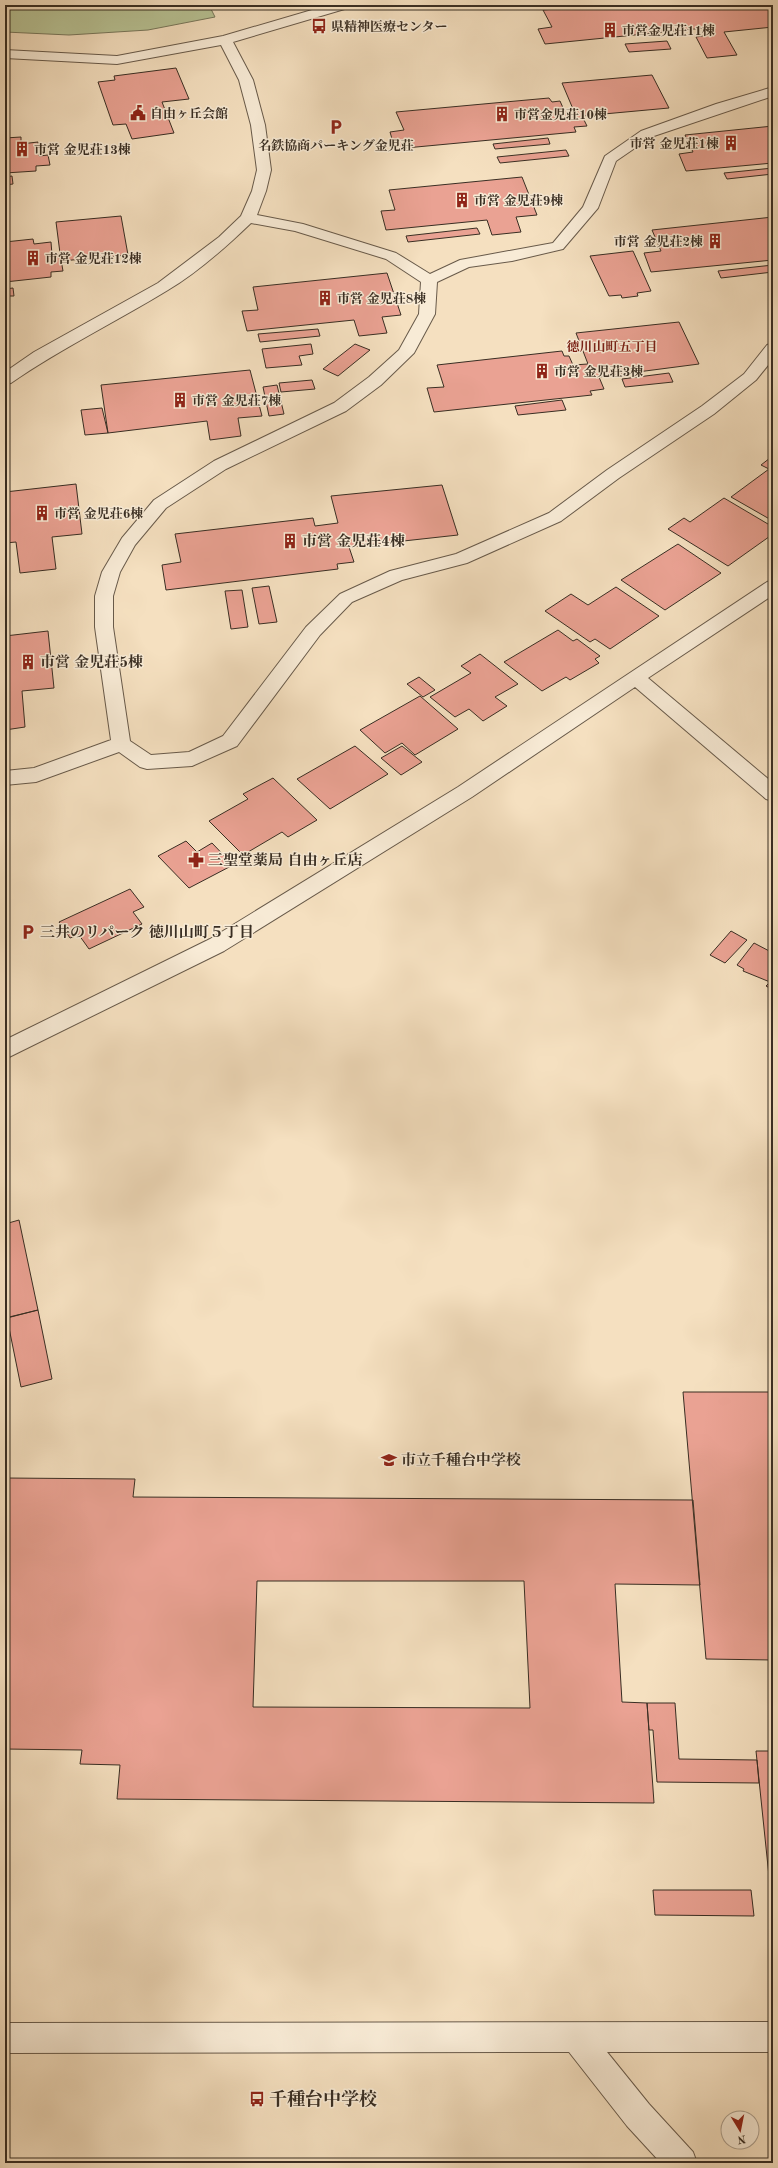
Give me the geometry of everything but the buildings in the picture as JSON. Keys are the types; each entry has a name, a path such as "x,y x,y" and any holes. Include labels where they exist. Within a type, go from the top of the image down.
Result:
{"street":[{"path":"5,54 117,60 225,40 343,5"},
{"path":"5,379 40,355 164,286 224,240 248,218 264,170 258,125 246,80 225,40"},
{"path":"429,280 465,263 512,256 558,246 590,208 610,159 646,134 721,106 773,91"},
{"path":"248,218 298,227 391,256 429,280"},
{"path":"429,280 427,314 406,353 375,381 340,407 220,465 160,504 128,542 111,572 104,596 104,627 122,744 147,762 192,759 230,741 313,631 346,598 396,575 461,559 555,517 613,474 714,405 750,377 773,348"},
{"path":"5,1050 217,945 465,792 773,586"},
{"path":"636,678 773,794"},
{"path":"5,778 36,775 122,744"},
{"path":"576,2037 638,2115 682,2163"},
{"path":"5,2038 773,2037"}],"green space":[{"path":"5,5 209,5 215,17 148,30 69,35 5,32"}],"place":[{"name":"県精神医療センター","path":"319,26"},
{"name":"市営金児荘11棟","path":"610,30"},
{"name":"自由ヶ丘会館","path":"138,113"},
{"name":"市営金児荘10棟","path":"502,114"},
{"name":"名鉄協商パーキング金児荘","path":"336,127"},
{"name":"市営 金児荘1棟","path":"731,143"},
{"name":"市営 金児荘13棟","path":"22,149"},
{"name":"市営 金児荘9棟","path":"462,200"},
{"name":"市営 金児荘2棟","path":"715,241"},
{"name":"市営 金児荘12棟","path":"33,258"},
{"name":"市営 金児荘8棟","path":"325,298"},
{"name":"市営 金児荘3棟","path":"542,371"},
{"name":"市営 金児荘7棟","path":"180,400"},
{"name":"市営 金児荘6棟","path":"42,513"},
{"name":"市営 金児荘4棟","path":"290,541"},
{"name":"市営 金児荘5棟","path":"28,662"},
{"name":"三聖堂薬局 自由ヶ丘店","path":"196,860"},
{"name":"三井のリパーク 徳川山町５丁目","path":"28,932"},
{"name":"市立千種台中学校","path":"389,1460"},
{"name":"千種台中学校","path":"257,2099"}],"district":[{"name":"徳川山町五丁目","path":"612,346"}]}
